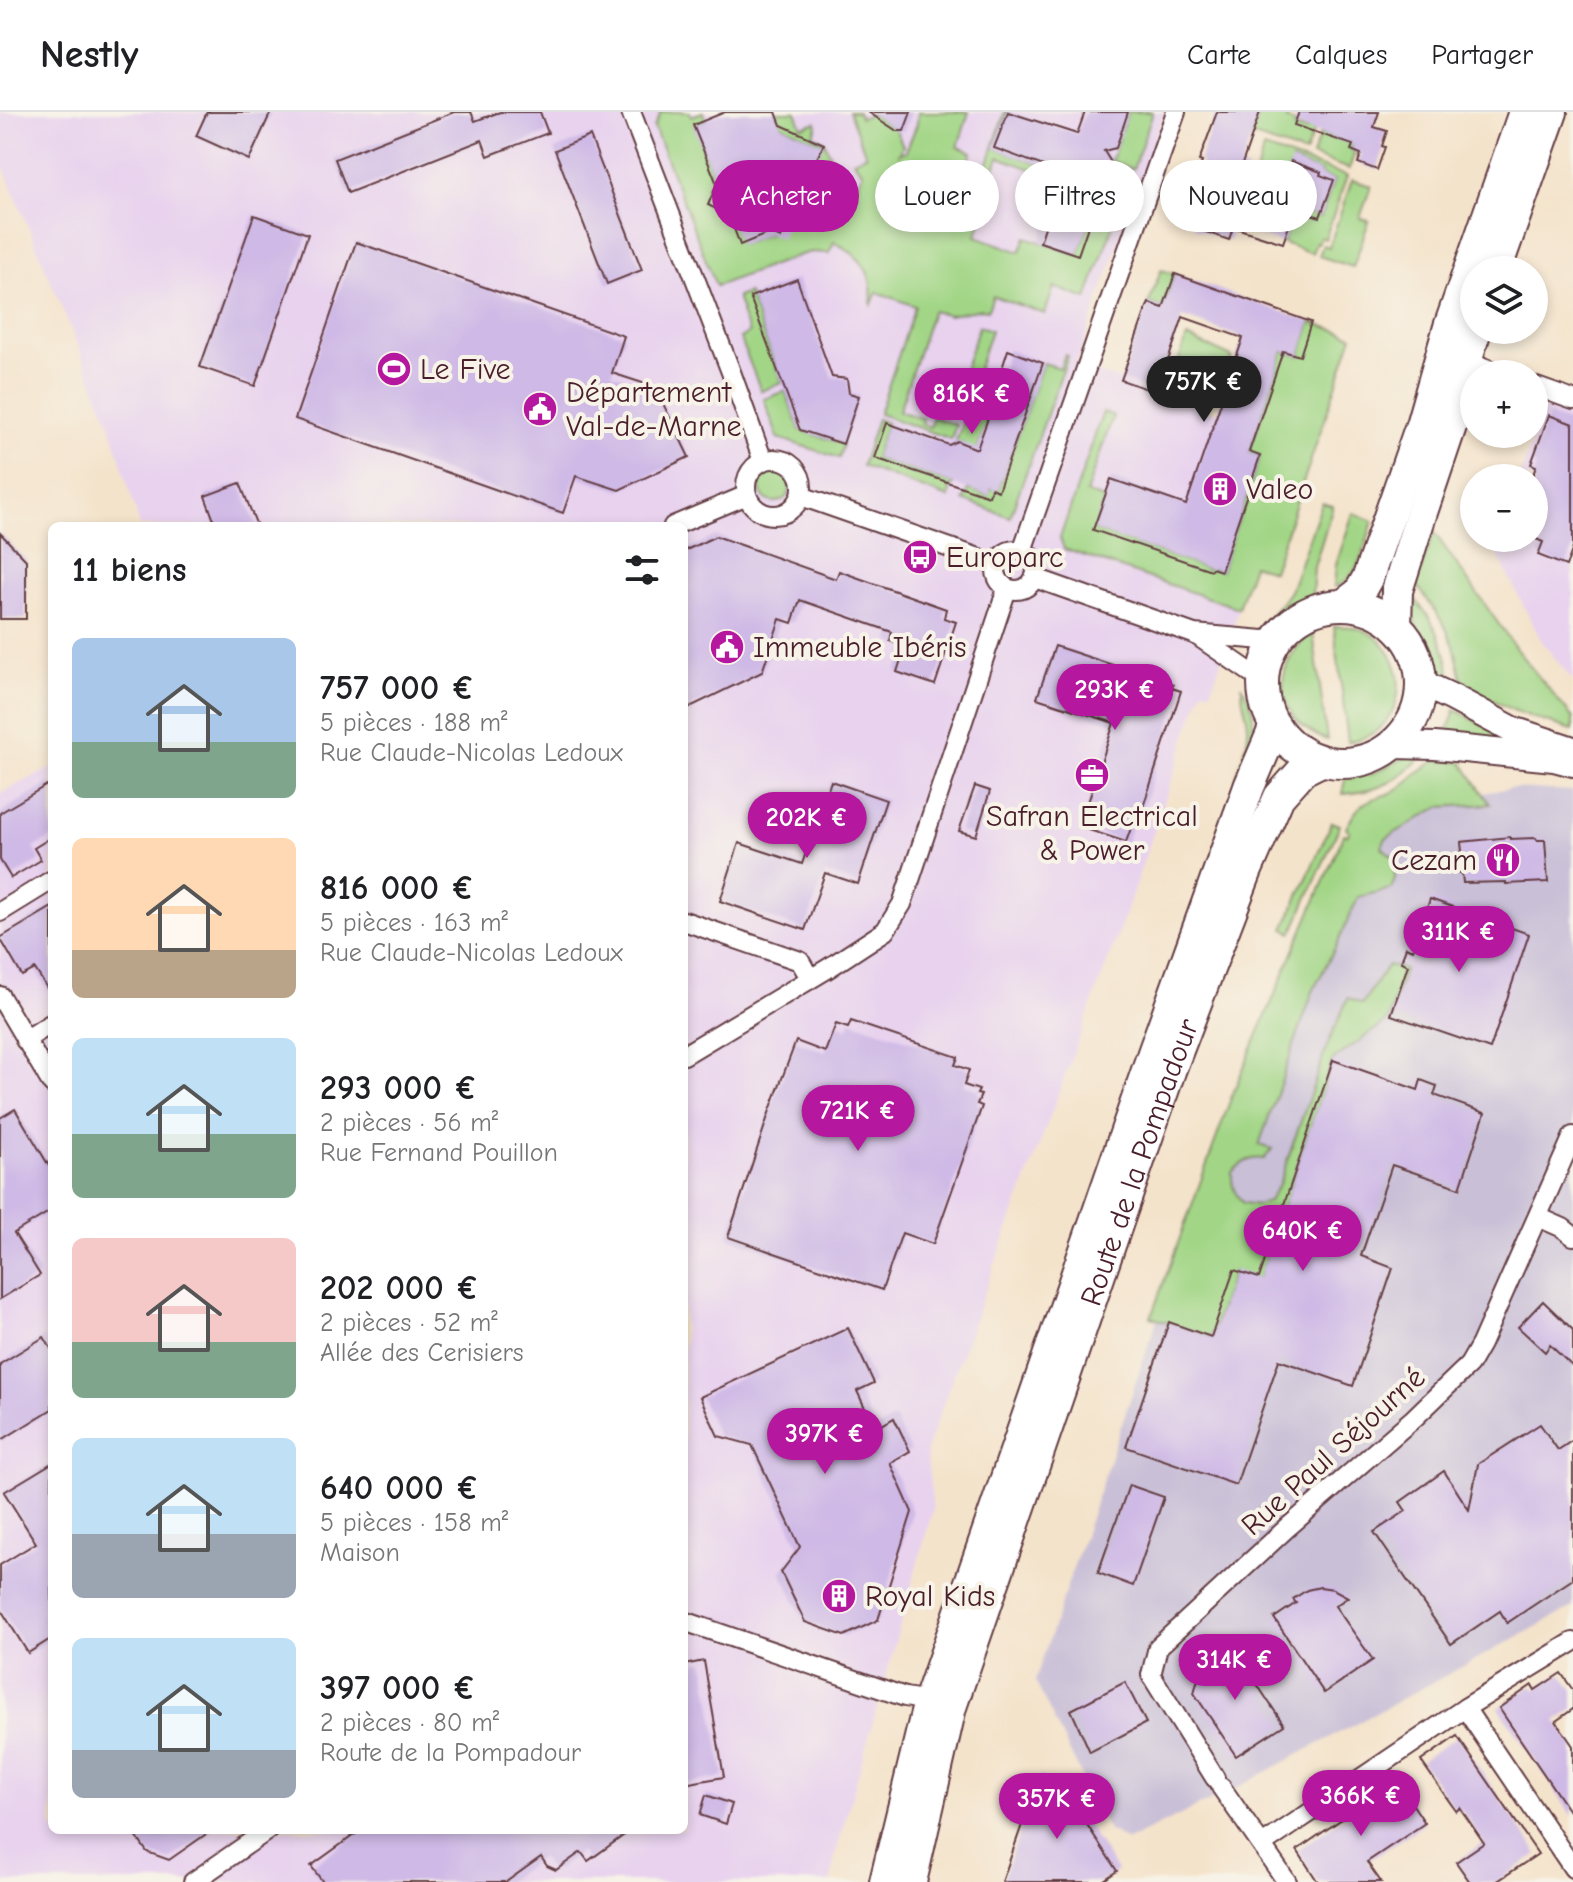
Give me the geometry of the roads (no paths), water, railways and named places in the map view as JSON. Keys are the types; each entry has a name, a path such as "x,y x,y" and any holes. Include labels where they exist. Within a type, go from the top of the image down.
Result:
{"main road":[{"path":"1343,605 1359,593 1368,577 1421,425 1449,327 1524,112"},
{"path":"1501,256 1552,112"},
{"path":"1396,626 1397,591 1452,423 1471,344"},
{"path":"1343,605 1377,613 1396,626 1413,648 1421,683 1416,715 1393,745 1364,761 1346,764 1321,761 1299,751 1284,739 1264,700 1263,681 1267,657 1285,628 1308,612 1343,605"},
{"name":"Route de la Pompadour","path":"885,1882 929,1701 1153,1053 1249,787 1275,726"},
{"name":"Route de la Pompadour","path":"911,1882 951,1707 1170,1071 1247,870 1279,797 1303,770 1321,761"}],"street":[{"path":"631,112 763,461"},
{"path":"1022,551 1176,112"},
{"path":"1548,391 1573,400"},
{"path":"781,459 790,463 801,478 803,487 797,504 783,514 765,514 757,510 747,495 750,472 763,461 781,459"},
{"path":"683,522 747,495"},
{"path":"801,496 996,564"},
{"path":"1007,551 1022,551 1033,559 1035,578 1026,588 1013,591 997,579 996,564 1007,551"},
{"path":"1035,578 1194,634 1275,641"},
{"path":"688,1053 885,931 902,904 1007,589"},
{"path":"1194,634 1263,681"},
{"path":"1421,683 1513,730 1573,750"},
{"path":"1393,745 1435,746 1554,758 1573,763"},
{"path":"0,912 48,882"},
{"path":"688,922 800,961 810,978"},
{"path":"0,996 48,1077"},
{"path":"25,1040 48,1026"},
{"name":"Rue Paul Séjourné","path":"1287,1882 1218,1783 1151,1675 1158,1647 1469,1365 1573,1136"},
{"path":"1538,1217 1573,1236"},
{"path":"688,1622 905,1697 929,1701"},
{"path":"1262,1845 1465,1708 1573,1642"},
{"path":"1465,1708 1573,1868"},
{"path":"193,1882 262,1834"}],"place":[{"name":"Le Five","path":"394,369"},
{"name":"Département Val-de-Marne","path":"540,409"},
{"name":"Valeo","path":"1220,489"},
{"name":"Europarc","path":"920,557"},
{"name":"Immeuble Ibéris","path":"727,647"},
{"name":"Safran Electrical & Power","path":"1092,775"},
{"name":"Cezam","path":"1503,860"},
{"name":"Royal Kids","path":"839,1596"}]}
